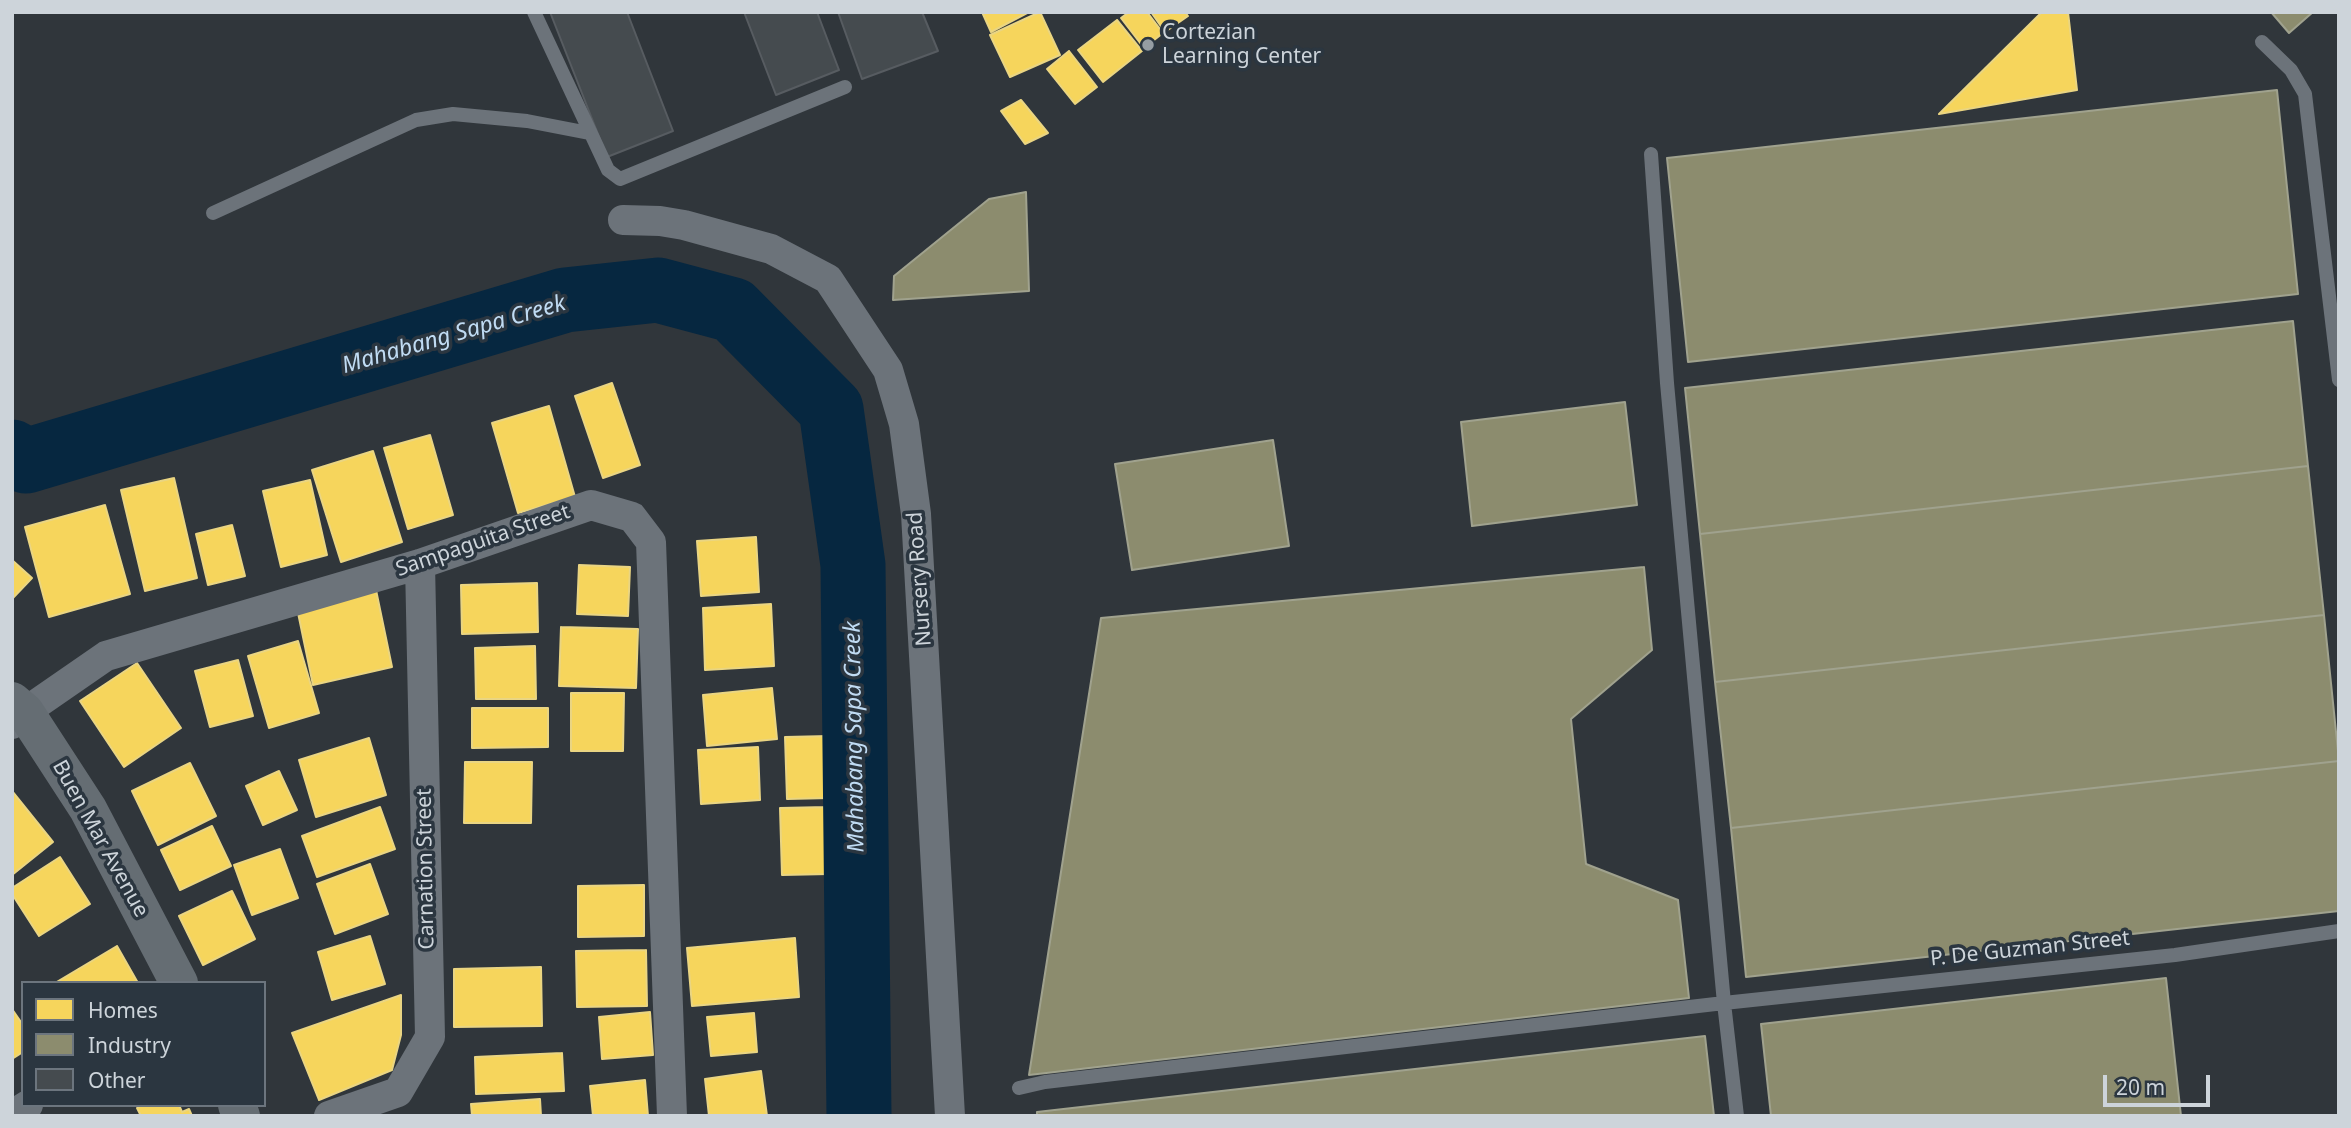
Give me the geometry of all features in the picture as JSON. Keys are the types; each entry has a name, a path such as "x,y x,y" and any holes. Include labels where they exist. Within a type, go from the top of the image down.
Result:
{"street":[{"name":"Nursery Road","path":"623,220 660,221 771,248 828,279 888,370 904,424 916,514 950,1116"},
{"name":"Sampaguita Street","path":"17,712 106,656 420,564 591,505 632,517 651,542 672,1116"},
{"name":"Carnation Street","path":"329,1116 398,1092 430,1037 420,564"},
{"name":"Buen Mar Avenue","path":"17,712 88,808 178,981"}],"lane":[{"path":"534,12 608,170 620,179 845,87"},
{"path":"2262,42 2291,69 2305,94 2339,380"},
{"path":"213,213 416,120 453,114 527,121 589,133"},
{"path":"1651,154 1667,383 1724,1003 1737,1116"},
{"name":"P. De Guzman Street","path":"1018,1088 1045,1082 1724,1003 2175,955 2339,931"}],"building: Homes":[{"path":"982,12 1029,12 991,32"},
{"path":"1040,12 1060,55 1010,77 990,35"},
{"path":"1129,12 1147,12 1163,33 1144,48 1121,18"},
{"path":"1151,12 1185,12 1188,16 1165,32"},
{"path":"2042,12 2068,12 2077,90 1939,114"},
{"path":"1117,20 1142,51 1103,82 1078,50"},
{"path":"1069,51 1097,87 1075,104 1047,69"},
{"path":"1021,100 1048,133 1025,144 1001,111"},
{"path":"612,383 640,465 603,478 575,396"},
{"path":"549,406 575,497 518,513 492,423"},
{"path":"430,435 453,515 408,529 384,448"},
{"path":"373,451 402,542 341,562 312,470"},
{"path":"174,478 197,578 145,591 121,490"},
{"path":"310,480 327,555 281,567 263,491"},
{"path":"105,505 130,594 49,617 25,527"},
{"path":"232,525 245,576 208,585 196,534"},
{"path":"756,537 759,592 701,596 697,541"},
{"path":"12,560 32,578 12,599"},
{"path":"579,565 630,567 628,616 577,614"},
{"path":"537,583 538,632 462,634 461,585"},
{"path":"376,590 392,667 313,685 297,608"},
{"path":"771,604 774,666 705,670 703,608"},
{"path":"561,627 638,629 636,688 559,686"},
{"path":"298,641 319,713 269,728 248,656"},
{"path":"535,646 536,699 476,699 475,648"},
{"path":"238,660 253,716 210,727 195,671"},
{"path":"137,663 181,728 124,767 80,701"},
{"path":"772,688 777,739 707,746 703,695"},
{"path":"571,693 624,693 623,751 571,751"},
{"path":"472,708 548,708 548,747 472,748"},
{"path":"829,736 830,798 787,799 785,737"},
{"path":"369,738 386,795 316,817 299,760"},
{"path":"758,747 760,800 701,804 698,750"},
{"path":"465,762 532,762 531,823 464,823"},
{"path":"190,763 216,816 158,845 132,791"},
{"path":"279,771 297,810 263,825 246,786"},
{"path":"12,791 53,842 12,875"},
{"path":"380,807 395,849 317,877 302,836"},
{"path":"827,807 829,874 782,875 780,808"},
{"path":"212,826 231,866 180,890 161,850"},
{"path":"280,849 298,898 252,915 234,865"},
{"path":"60,857 90,904 39,936 12,894 12,888"},
{"path":"370,864 388,914 335,934 317,884"},
{"path":"644,885 644,936 578,937 578,886"},
{"path":"232,891 255,939 203,965 179,916"},
{"path":"370,936 385,984 332,1000 318,952"},
{"path":"795,938 799,997 692,1006 687,948"},
{"path":"117,946 137,981 58,981"},
{"path":"646,950 647,1006 577,1007 576,951"},
{"path":"541,967 542,1026 454,1027 454,969"},
{"path":"401,995 401,1035 392,1070 319,1100 292,1033"},
{"path":"12,1009 21,1022 21,1053 12,1059"},
{"path":"650,1012 653,1055 602,1059 599,1017"},
{"path":"754,1013 757,1052 711,1056 707,1017"},
{"path":"562,1053 564,1091 476,1094 475,1057"},
{"path":"761,1071 767,1116 709,1116 705,1079"},
{"path":"645,1080 648,1116 593,1116 590,1086"},
{"path":"540,1099 541,1116 472,1116 471,1104"},
{"path":"180,1107 182,1112 189,1109 192,1116 141,1116 137,1108"}],"building: Industry":[{"path":"2271,12 2313,12 2289,33"},
{"path":"2277,90 2298,294 1688,362 1667,158"},
{"path":"1026,192 1029,291 893,300 894,276 989,199"},
{"path":"2293,321 2308,466 1700,534 1685,388"},
{"path":"1625,402 1637,505 1472,526 1461,422"},
{"path":"1273,440 1289,546 1132,570 1115,464"},
{"path":"2308,466 2324,615 1715,682 1700,534"},
{"path":"1644,567 1652,650 1571,719 1586,864 1678,900 1689,998 1029,1075 1101,618"},
{"path":"2324,615 2339,761 1731,828 1715,682"},
{"path":"2339,761 2339,911 1746,977 1731,828"},
{"path":"2166,978 2181,1116 1771,1116 1761,1024"},
{"path":"1705,1036 1714,1116 1037,1116 1037,1112"}],"building: Other":[{"path":"550,12 627,12 673,131 607,157"},
{"path":"744,12 817,12 839,70 776,95"},
{"path":"838,12 922,12 938,51 862,79"}],"waterway":[{"name":"Mahabang Sapa Creek","path":"12,452 26,461 565,300 658,290 733,310 831,409 853,565 859,1116"}],"place":[{"name":"Cortezian Learning Center","path":"1148,45"}]}
